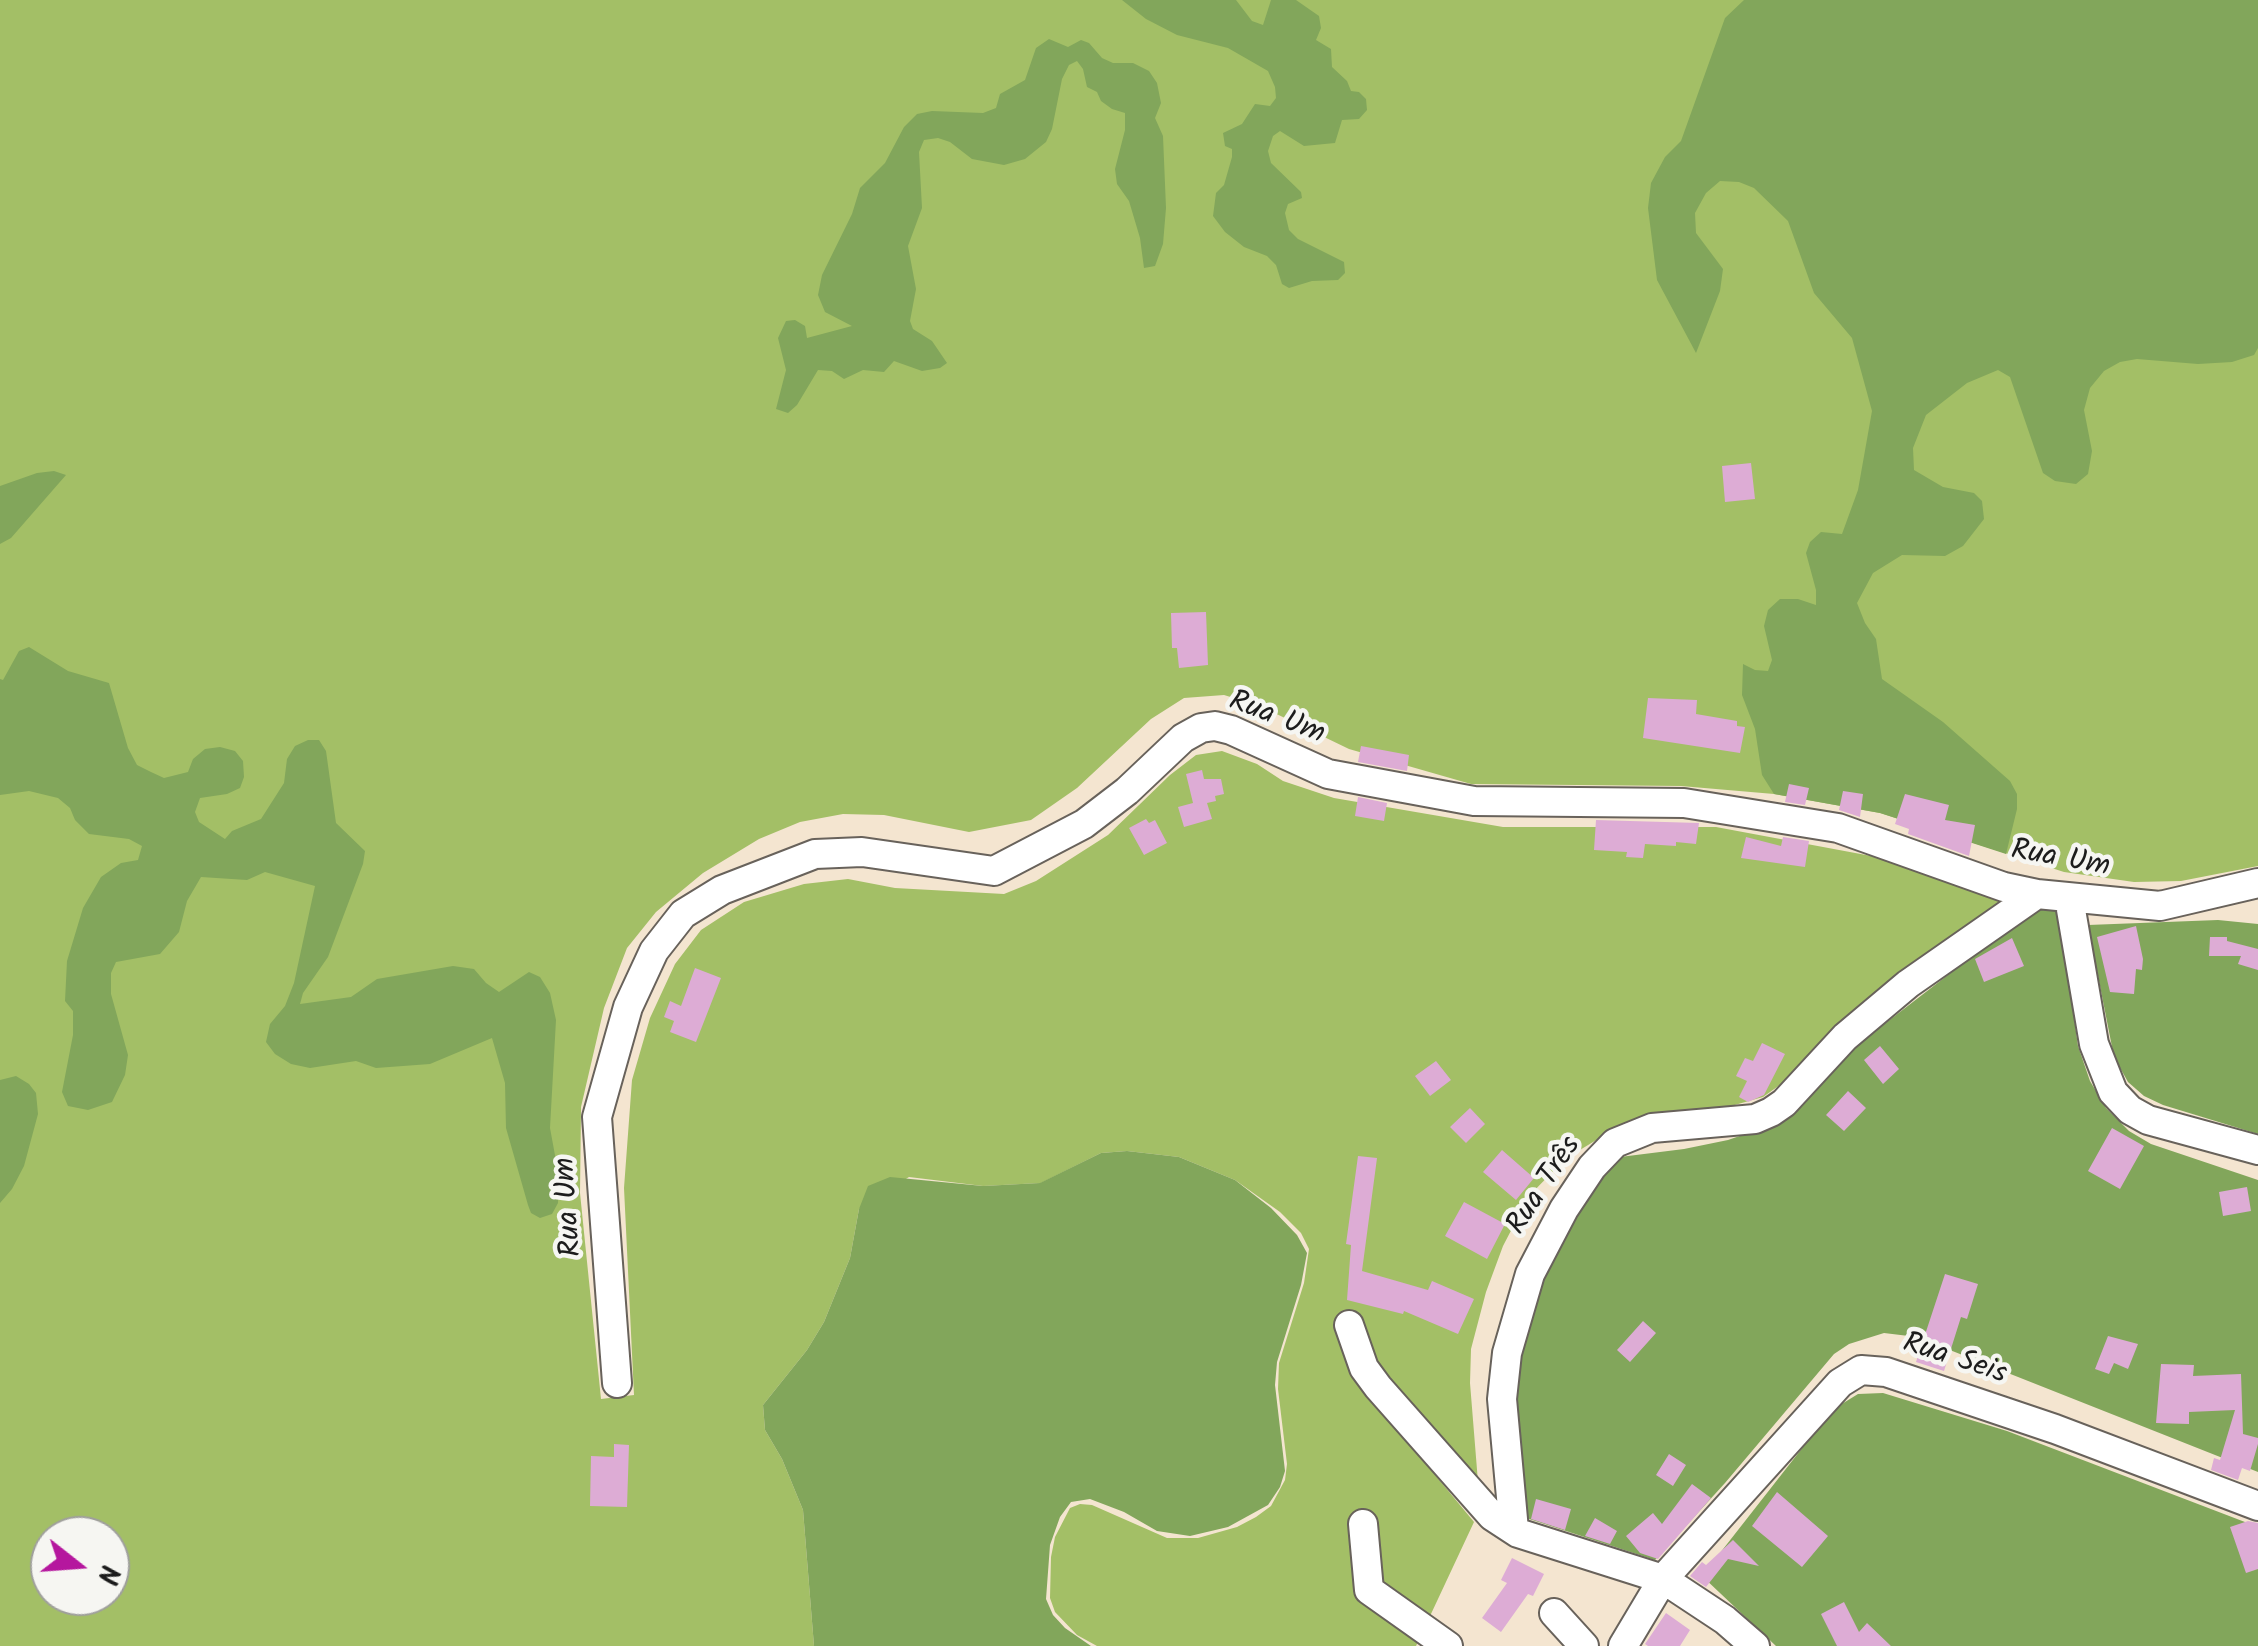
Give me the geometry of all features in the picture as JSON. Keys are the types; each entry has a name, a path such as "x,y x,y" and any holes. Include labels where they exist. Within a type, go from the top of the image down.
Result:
{"street":[{"name":"Rua Um","path":"617,1383 597,1117 628,1007 654,951 683,914 722,890 815,854 862,852 994,871 1084,824 1127,791 1183,738 1201,728 1215,726 1247,737 1328,774 1474,802 1684,804 1838,828 2004,887 2037,894 2160,906 2258,883"},
{"name":"Rua Três","path":"1514,1530 1502,1399 1507,1353 1530,1274 1564,1209 1592,1167 1614,1144 1652,1128 1755,1119 1771,1112 1845,1037 1908,984 2037,894"},
{"path":"2069,898 2094,1044 2113,1092 2130,1110 2148,1120 2258,1150"},
{"path":"1349,1325 1364,1368 1378,1388 1484,1507 1514,1530 1663,1579 1725,1620 1755,1646"},
{"name":"Rua Seis","path":"1622,1646 1663,1579 1840,1383 1861,1370 1886,1372 2055,1429 2258,1506"},
{"path":"1362,1524 1369,1590 1448,1646"},
{"path":"1554,1613 1584,1646"}],"green space":[{"path":"0,0 2258,0 2258,866 2181,881 2134,882 2064,872 1880,813 1774,794 1681,786 1471,784 1349,749 1260,706 1224,695 1184,698 1151,719 1077,788 1031,820 969,832 884,815 843,814 800,822 759,839 703,873 656,912 627,948 604,1008 581,1107 580,1193 601,1399 634,1395 624,1188 632,1080 650,1018 675,964 701,930 744,902 804,884 848,879 895,888 1004,894 1036,881 1108,835 1196,755 1222,751 1257,764 1283,781 1334,798 1503,827 1716,827 1898,861 2005,902 1902,973 1838,1024 1798,1072 1763,1097 1724,1108 1657,1117 1598,1139 1565,1159 1529,1196 1503,1246 1471,1349 1478,1482 1388,1418 1474,1522 1416,1646 1097,1646 1077,1635 1055,1612 1050,1598 1055,1537 1070,1508 1092,1505 1167,1538 1198,1538 1237,1527 1271,1506 1285,1480 1287,1464 1278,1389 1279,1363 1304,1283 1309,1249 1301,1233 1280,1212 1235,1180 1179,1157 1127,1151 1101,1153 1041,1183 983,1186 909,1177 859,1209 850,1258 824,1322 763,1405 765,1430 803,1510 814,1646 0,1646"},
{"path":"1122,0 1236,0 1252,21 1263,25 1271,0 1296,0 1319,16 1321,28 1316,40 1331,49 1332,67 1347,81 1351,91 1366,99 1367,110 1359,119 1342,120 1335,143 1304,146 1280,131 1273,136 1268,151 1271,163 1301,192 1302,198 1288,204 1285,213 1289,230 1298,239 1344,262 1345,273 1338,280 1312,281 1289,288 1282,284 1276,265 1267,256 1244,247 1213,216 1216,193 1224,185 1232,157 1223,133 1242,124 1255,104 1270,106 1276,98 1268,71 1228,48 1177,35 1146,19"},
{"path":"1744,0 2258,0 2258,348 2254,355 2232,362 2198,364 2137,359 2104,371 2090,388 2084,410 2092,451 2088,474 2076,484 2055,481 2043,473 2010,377 1998,370 1967,383 1926,415 1913,448 1914,470 1943,487 1974,493 1982,501 1984,519 1963,546 1945,556 1902,555 1873,573 1857,603 1876,639 1882,679 1943,722 2010,781 2017,794 2017,809 2006,854 1880,813 1774,794 1762,775 1755,729 1742,695 1743,664 1768,671 1772,660 1764,626 1768,610 1780,599 1816,605 1806,553 1810,542 1821,532 1842,534 1858,490 1872,411 1852,338 1814,293 1788,221 1754,188 1720,181 1706,193 1695,213 1696,233 1723,269 1720,291 1696,353 1657,280 1648,208 1651,183 1665,157 1681,141 1725,18"},
{"path":"1049,39 1068,47 1081,40 1089,43 1102,58 1113,63 1133,63 1149,71 1157,83 1161,103 1155,118 1163,136 1166,208 1163,244 1155,266 1144,268 1129,201 1117,184 1115,169 1125,113 1112,109 1087,87 1077,61 1069,65 1062,79 1046,142 1025,159 1004,165 972,159 950,142 938,138 924,140 919,152 922,208 908,246 916,289 910,321 913,329 932,341 947,363 922,371 894,361 884,372 863,370 844,379 832,371 818,370 797,405 788,413 776,409 786,370 778,338 786,321 795,320 805,326 807,338 852,326 825,312 818,295 822,275 852,214 860,188 885,163 904,127 917,114 983,113 996,108 1000,94 1025,80 1036,48"},
{"path":"54,471 66,475 11,538 0,544 0,486"},
{"path":"29,647 68,671 109,683 128,748 137,765 164,778 188,772 193,759 205,749 235,751 243,761 240,788 200,798 195,812 199,822 225,839 232,831 261,819 284,783 287,759 295,746 319,740 326,751 336,823 365,851 328,957 303,993 300,1004 351,997 377,979 453,966 474,969 499,992 529,972 540,977 550,993 556,1020 550,1128 559,1177 558,1203 552,1214 540,1218 531,1213 528,1205 506,1128 505,1083 492,1038 430,1064 376,1068 356,1061 310,1068 291,1064 275,1054 266,1042 270,1024 285,1006 294,983 315,886 265,872 247,880 201,877 187,901 179,932 160,954 116,962 111,973 111,994 128,1055 125,1075 112,1102 88,1110 68,1106 62,1092 73,1035 73,1011 65,1001 67,961 83,908 101,877 121,863 138,860 142,846 129,839 89,834 58,798 29,791 0,795 0,679 3,680 19,651"},
{"path":"2036,907 2059,911 2078,1046 2090,1081 2106,1108 2129,1131 2151,1144 2258,1180 2258,1472 1917,1337 1884,1333 1849,1344 1834,1354 1655,1560 1520,1516 1508,1398 1533,1291 1581,1195 1620,1157 1684,1149 1760,1129 1852,1049"},
{"path":"2218,920 2258,924 2258,1134 2163,1105 2128,1082 2114,1057 2088,925"},
{"path":"16,1076 36,1093 38,1114 24,1166 0,1203 0,1080"},
{"path":"1127,1151 1179,1157 1235,1180 1271,1208 1297,1235 1307,1253 1277,1362 1275,1385 1285,1471 1280,1487 1268,1505 1228,1527 1190,1536 1157,1531 1090,1499 1071,1502 1060,1517 1050,1545 1046,1599 1065,1628 1091,1646 814,1646 803,1510 765,1430 763,1405 824,1322 850,1258 859,1209 868,1186 890,1177 983,1186 1040,1183 1101,1153"},
{"path":"1883,1393 2007,1431 2258,1527 2258,1646 1776,1646 1702,1576 1832,1410 1858,1394"}],"building":[{"path":"1751,463 1755,499 1725,502 1722,466"},
{"path":"1206,612 1208,665 1179,668 1177,648 1172,648 1171,613"},
{"path":"1648,698 1697,700 1696,714 1737,721 1737,726 1745,727 1740,753 1643,738"},
{"path":"1361,746 1409,755 1407,771 1358,762"},
{"path":"1202,770 1204,779 1221,779 1224,794 1207,803 1212,819 1184,827 1178,807 1193,803 1186,774"},
{"path":"1789,784 1809,788 1805,805 1785,802"},
{"path":"1843,791 1863,794 1860,817 1839,810"},
{"path":"1905,794 1949,805 1945,820 1975,825 1969,856 1908,834 1909,829 1895,824"},
{"path":"1358,797 1387,803 1384,821 1355,816"},
{"path":"1146,819 1149,823 1155,820 1167,843 1144,855 1129,828"},
{"path":"1596,820 1699,823 1696,844 1645,844 1643,858 1626,857 1627,852 1594,850"},
{"path":"1746,837 1781,846 1783,837 1809,841 1805,867 1741,858"},
{"path":"2136,926 2143,959 2142,970 2136,969 2134,994 2110,992 2097,937"},
{"path":"2210,937 2227,937 2227,941 2258,949 2258,970 2238,964 2241,956 2209,956"},
{"path":"2012,938 2024,966 1984,982 1975,959"},
{"path":"695,968 721,978 696,1042 670,1032 674,1021 664,1017 670,1001 681,1006"},
{"path":"1762,1043 1785,1054 1764,1095 1748,1102 1739,1097 1747,1081 1736,1076 1745,1058 1753,1061"},
{"path":"1880,1046 1899,1069 1883,1084 1864,1060"},
{"path":"1436,1061 1451,1080 1430,1096 1415,1076"},
{"path":"1848,1091 1866,1108 1844,1131 1826,1115"},
{"path":"1470,1108 1485,1124 1466,1143 1450,1127"},
{"path":"2112,1128 2144,1146 2120,1189 2088,1171"},
{"path":"1502,1150 1534,1178 1516,1200 1483,1172"},
{"path":"1358,1156 1377,1158 1362,1271 1428,1290 1432,1281 1474,1299 1458,1334 1404,1311 1403,1314 1347,1300 1351,1245 1346,1244"},
{"path":"2247,1187 2251,1211 2223,1216 2219,1192"},
{"path":"1464,1202 1505,1224 1487,1259 1445,1236"},
{"path":"1945,1274 1978,1284 1967,1319 1961,1317 1944,1371 1916,1362"},
{"path":"1643,1321 1656,1333 1630,1362 1617,1350"},
{"path":"2108,1336 2138,1344 2128,1369 2114,1363 2109,1374 2095,1369"},
{"path":"2161,1364 2194,1365 2193,1376 2241,1374 2243,1434 2258,1438 2258,1444 2250,1471 2242,1468 2238,1480 2211,1470 2214,1458 2220,1460 2235,1410 2189,1412 2189,1424 2156,1423"},
{"path":"614,1444 629,1445 627,1507 590,1506 591,1456 614,1457"},
{"path":"1669,1454 1686,1465 1673,1486 1656,1475"},
{"path":"1692,1484 1711,1498 1658,1559 1640,1553 1626,1536 1653,1513 1662,1524"},
{"path":"1777,1492 1828,1536 1802,1567 1752,1526"},
{"path":"1536,1499 1571,1509 1565,1530 1531,1519"},
{"path":"1595,1518 1617,1531 1610,1544 1585,1536"},
{"path":"2248,1521 2258,1523 2258,1569 2246,1573 2230,1527"},
{"path":"1733,1540 1759,1566 1728,1559 1706,1587 1690,1576 1702,1562 1706,1565"},
{"path":"1512,1558 1544,1574 1533,1596 1528,1594 1501,1632 1482,1618 1507,1583 1501,1580"},
{"path":"1844,1602 1859,1632 1867,1623 1891,1646 1837,1646 1821,1614"},
{"path":"1666,1613 1690,1630 1680,1646 1648,1646 1645,1644"}]}
